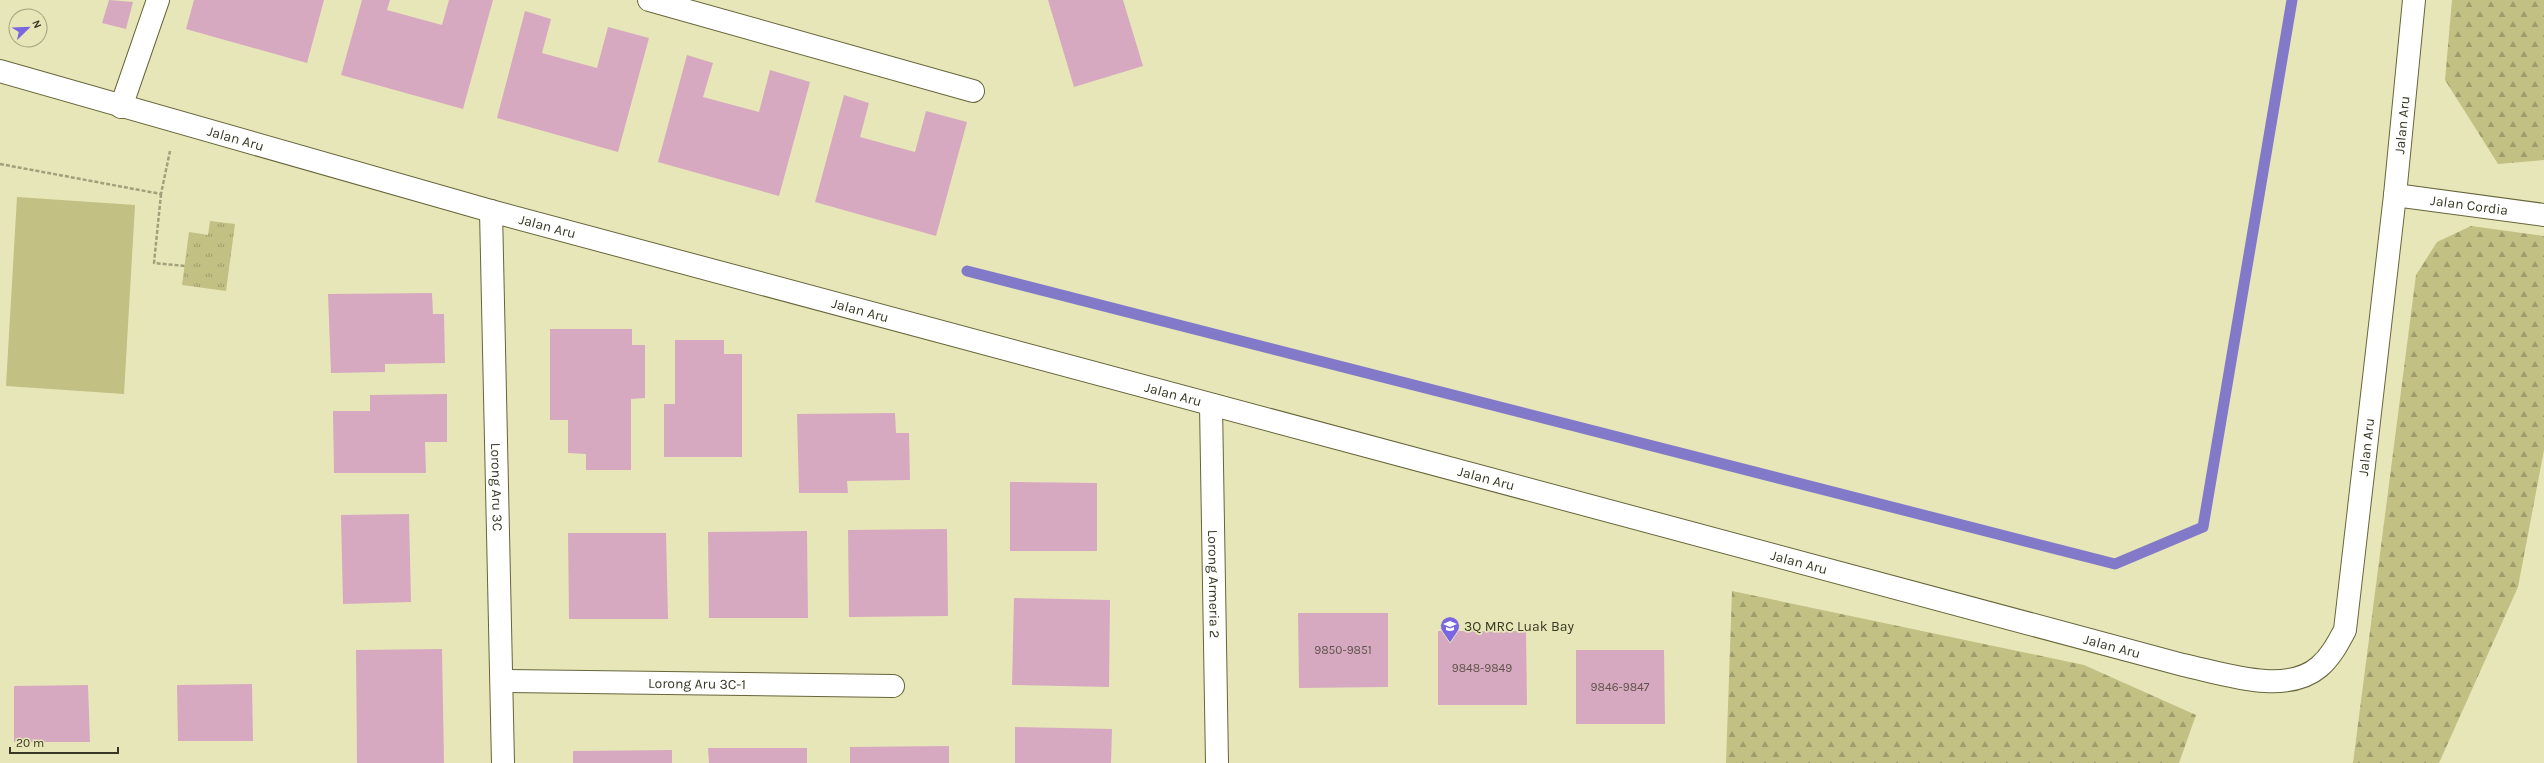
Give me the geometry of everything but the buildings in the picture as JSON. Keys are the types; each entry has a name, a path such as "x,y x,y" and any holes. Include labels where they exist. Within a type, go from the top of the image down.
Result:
{"street":[{"path":"121,107 158,0"},
{"path":"649,0 973,91"},
{"name":"Jalan Aru","path":"0,71 177,123 491,210 1211,405 2183,665 2266,682 2297,678 2319,668 2333,652 2344,630 2395,195 2414,0"},
{"name":"Jalan Cordia","path":"2395,195 2544,215"},
{"name":"Lorong Aru 3C","path":"491,210 503,763"},
{"name":"Lorong Armeria 2","path":"1211,405 1217,763"},
{"name":"Lorong Aru 3C-1","path":"502,681 893,686"}],"path":[{"path":"177,123 160,194 154,263 185,266"},
{"path":"0,164 160,194"}],"green space":[{"path":"2452,0 2544,0 2544,160 2498,164 2445,80"},
{"path":"17,197 135,205 124,394 6,386"},
{"path":"210,221 235,224 226,291 182,285 189,232 208,235"},
{"path":"2471,226 2544,236 2544,450 2518,587 2439,763 2353,763 2416,275 2437,242"},
{"path":"1732,591 2084,665 2196,715 2179,763 1726,763"}],"waterway":[{"path":"967,271 2115,564 2203,527 2292,0"}],"place":[{"name":"3Q MRC Luak Bay","path":"1450,643"}]}
